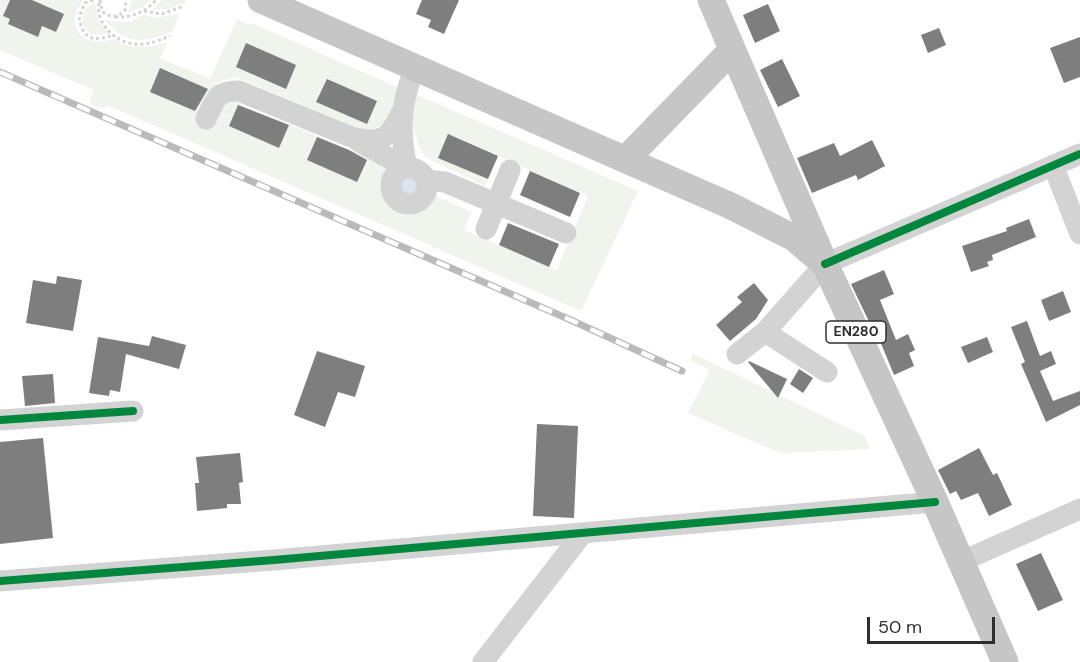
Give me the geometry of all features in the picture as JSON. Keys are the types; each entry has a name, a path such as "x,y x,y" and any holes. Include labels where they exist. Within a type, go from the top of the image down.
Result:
{"main road":[{"path":"261,0 732,206 794,238 825,264"},
{"name":"EN280","path":"711,0 825,264 935,502 1005,662"},
{"path":"626,159 732,50"}],"street":[{"path":"351,137 370,141 384,138 393,129 401,113 415,67"},
{"path":"206,119 218,96 224,92 239,91 351,137 407,168 418,171 425,180 426,192 419,201 407,204 401,202 393,194 391,182 397,173 407,168"},
{"path":"401,113 407,168"},
{"path":"737,354 765,332 825,264 1080,154"},
{"path":"1053,165 1080,234"},
{"path":"486,229 510,170"},
{"path":"425,180 445,182 566,233"},
{"path":"765,332 827,372"},
{"path":"0,420 133,411"},
{"path":"0,580 274,560 935,502"},
{"path":"960,562 1080,509"},
{"path":"483,662 583,533"}],"path":[{"path":"93,0 85,3 79,17 85,34 96,39 113,35"},
{"path":"114,16 125,10 127,0"},
{"path":"99,1 105,14 133,16 144,11 156,0"},
{"path":"99,1 99,16 113,35 129,43 158,41 170,36"},
{"path":"144,11 162,14 184,6"}],"shaded area":[{"path":"0,0 10,0 3,16 10,19 8,24 37,37 42,26 56,32 64,14 32,0 84,0 75,17 79,33 85,38 102,42 113,39 126,45 140,47 168,42 160,58 210,79 237,19 249,25 252,23 399,88 385,121 380,126 366,132 236,77 218,82 201,120 232,101 389,166 384,180 384,192 388,202 395,209 405,213 415,212 425,207 435,196 472,212 464,230 557,270 588,196 498,156 485,186 425,157 418,144 409,112 413,93 638,191 581,311 107,105 105,109 89,103 94,90 0,50"},
{"path":"132,0 152,0 128,13"},
{"path":"162,0 186,0 185,3 167,9 152,10"},
{"path":"95,2 98,20 109,34 91,35 82,23 84,10"},
{"path":"180,13 172,32 136,40 120,34 105,20 122,22 131,21 143,15 157,18"},
{"path":"409,177 415,180 418,186 415,192 409,195 403,192 400,186 403,180"},
{"path":"693,354 865,436 870,449 780,453 688,413 710,370 690,360"}],"building":[{"path":"10,0 32,0 64,14 56,32 42,26 38,37 8,24 10,19 3,16"},
{"path":"422,0 459,0 444,34 428,27 431,20 416,14"},
{"path":"768,4 780,31 755,43 743,15"},
{"path":"939,28 946,45 928,53 921,35"},
{"path":"1080,37 1080,77 1064,83 1050,48"},
{"path":"246,43 296,65 286,89 236,67"},
{"path":"782,59 800,96 778,107 760,70"},
{"path":"160,68 208,89 195,111 150,92"},
{"path":"327,79 377,101 367,124 316,102"},
{"path":"238,105 289,125 279,148 229,126"},
{"path":"448,134 498,156 488,179 438,158"},
{"path":"317,137 367,160 357,182 307,160"},
{"path":"872,140 885,166 858,180 856,175 812,193 797,158 834,143 840,156"},
{"path":"530,171 580,193 570,217 520,195"},
{"path":"1029,219 1036,237 992,255 993,260 987,262 989,266 971,272 962,246 1007,231 1006,228"},
{"path":"508,223 559,244 549,267 499,245"},
{"path":"884,270 894,294 880,300 896,340 908,334 915,350 909,353 914,366 894,375 875,329 873,330 851,284"},
{"path":"57,276 82,280 73,331 26,323 33,280 56,284"},
{"path":"754,283 768,300 756,319 730,341 716,325 742,302 737,297"},
{"path":"1063,291 1071,312 1049,321 1041,300"},
{"path":"1027,321 1040,356 1051,351 1056,364 1040,371 1053,401 1080,391 1080,405 1046,422 1021,364 1025,362 1011,327"},
{"path":"152,336 186,345 179,369 126,354 120,392 110,390 109,396 89,393 98,337 149,346"},
{"path":"987,337 993,352 968,363 961,347"},
{"path":"317,351 365,366 355,397 338,392 325,427 294,415"},
{"path":"748,362 787,379 778,398"},
{"path":"799,369 813,378 803,393 790,384"},
{"path":"53,374 55,403 25,406 22,376"},
{"path":"537,424 578,426 574,518 533,516"},
{"path":"43,438 53,538 0,544 0,442"},
{"path":"979,448 993,475 997,473 1012,505 989,516 978,493 961,500 956,491 950,494 938,470"},
{"path":"240,453 243,482 239,483 241,504 227,504 227,508 197,511 195,483 199,483 196,457"},
{"path":"1041,553 1063,600 1038,611 1016,564"}],"railway":[{"path":"0,72 573,321 682,371"}],"cycle path":[{"path":"825,264 1080,154"},
{"path":"0,420 133,411"},
{"path":"0,581 274,560 935,502"}]}
